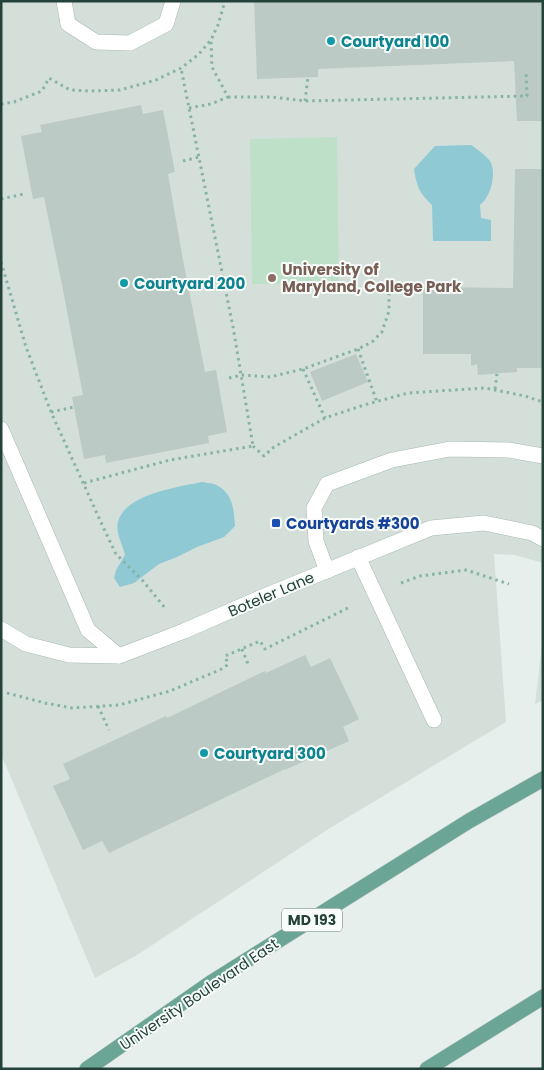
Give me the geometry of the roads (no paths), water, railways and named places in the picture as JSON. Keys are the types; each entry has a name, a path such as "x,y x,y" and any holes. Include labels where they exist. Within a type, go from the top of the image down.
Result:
{"main road":[{"name":"University Boulevard East","path":"87,1069 221,977 470,821 543,779"},
{"path":"427,1069 543,997"}],"street":[{"path":"64,1 68,24 75,29 96,42 130,43 166,24 173,1"},
{"path":"1,429 88,630 119,656"},
{"path":"327,570 316,541 314,508 327,484 392,460 450,449 508,450 543,456"},
{"name":"Boteler Lane","path":"1,630 26,644 69,655 119,656 184,631 431,528 484,523 532,533 543,539"},
{"path":"358,557 434,720"}],"water":[{"path":"471,145 490,161 492,166 492,184 487,196 480,205 481,218 491,220 491,241 433,241 432,205 419,189 414,169 435,146"},
{"path":"202,482 216,485 223,489 230,498 235,526 224,537 159,564 134,583 120,587 114,578 116,570 125,555 117,526 123,512 141,498 154,493"}],"place":[{"name":"Courtyard 100","path":"331,41"},
{"name":"University of Maryland, College Park","path":"272,278"},
{"name":"Courtyard 200","path":"124,283"},
{"name":"Courtyards #300","path":"276,523"},
{"name":"Courtyard 300","path":"204,753"}]}
